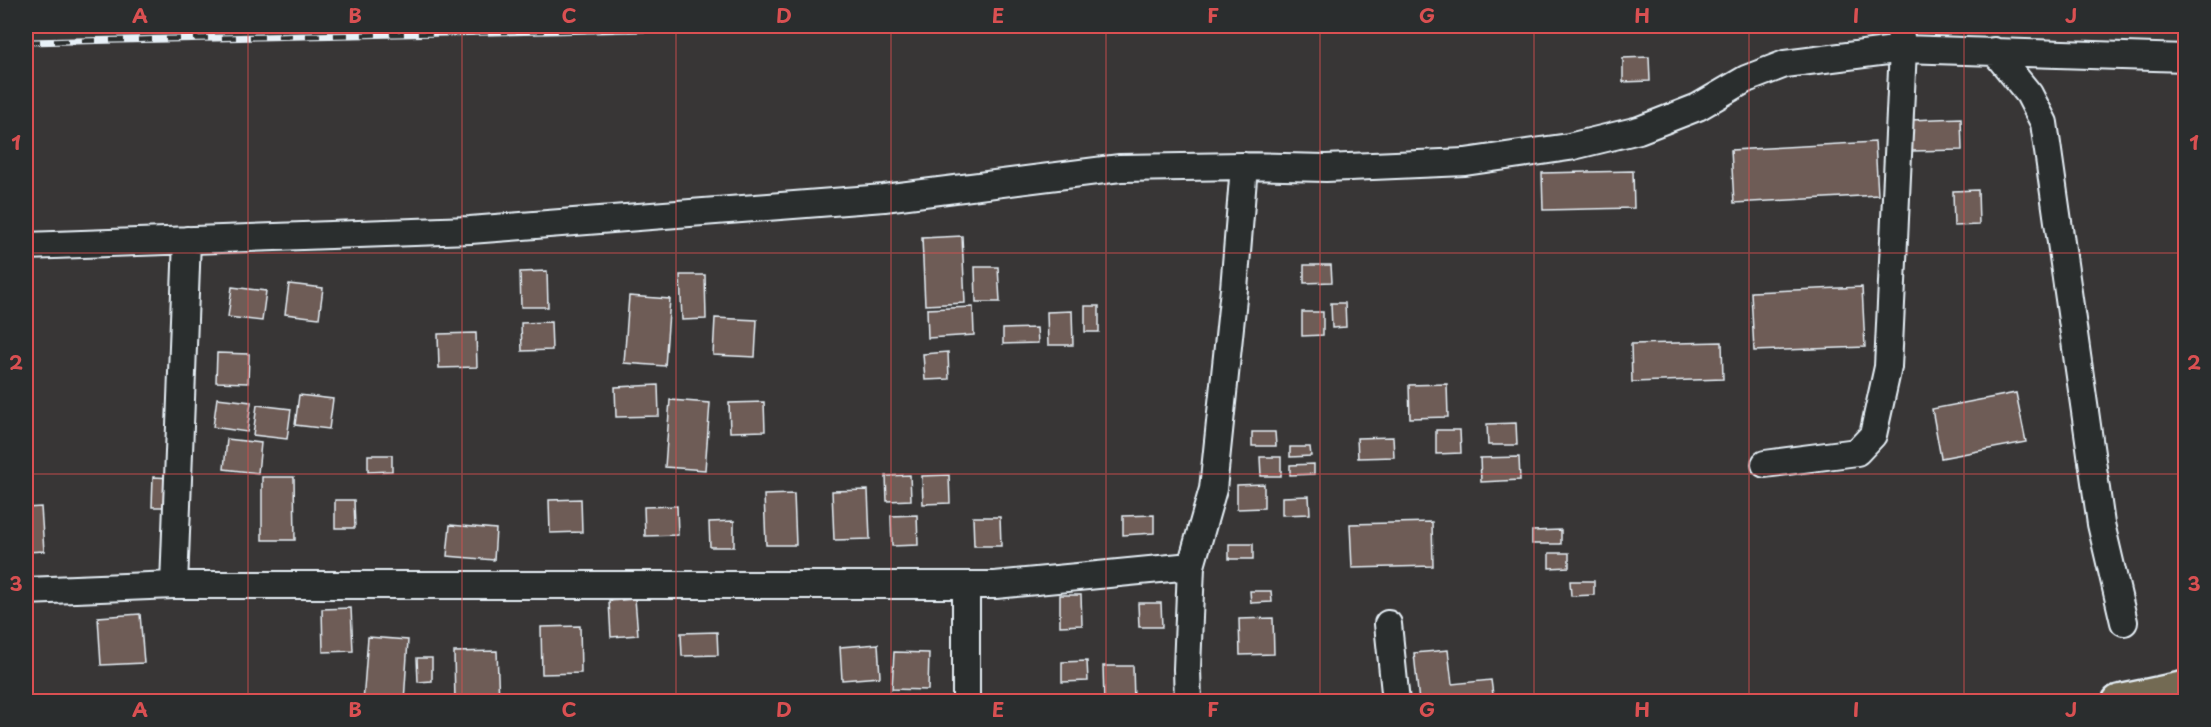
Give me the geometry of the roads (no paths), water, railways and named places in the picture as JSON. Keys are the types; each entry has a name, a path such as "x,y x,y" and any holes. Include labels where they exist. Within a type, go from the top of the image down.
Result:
{"main road":[{"path":"2119,702 2186,688"}],"street":[{"path":"1765,464 1857,452 1873,435 1888,367 1901,37"},
{"path":"26,246 470,230 884,198 1120,168 1244,166 1326,168 1465,162 1569,147 1639,130 1698,107 1746,79 1785,64 1901,37 1994,51 2186,57"},
{"path":"1994,51 2029,94 2044,123 2101,524 2124,622"},
{"path":"1188,702 1191,566 1213,489 1244,166"},
{"path":"174,585 187,240"},
{"path":"26,591 174,585 995,585 1191,566"},
{"path":"966,585 966,702"},
{"path":"1388,624 1396,702"}],"railway":[{"path":"26,42 781,26"}]}
